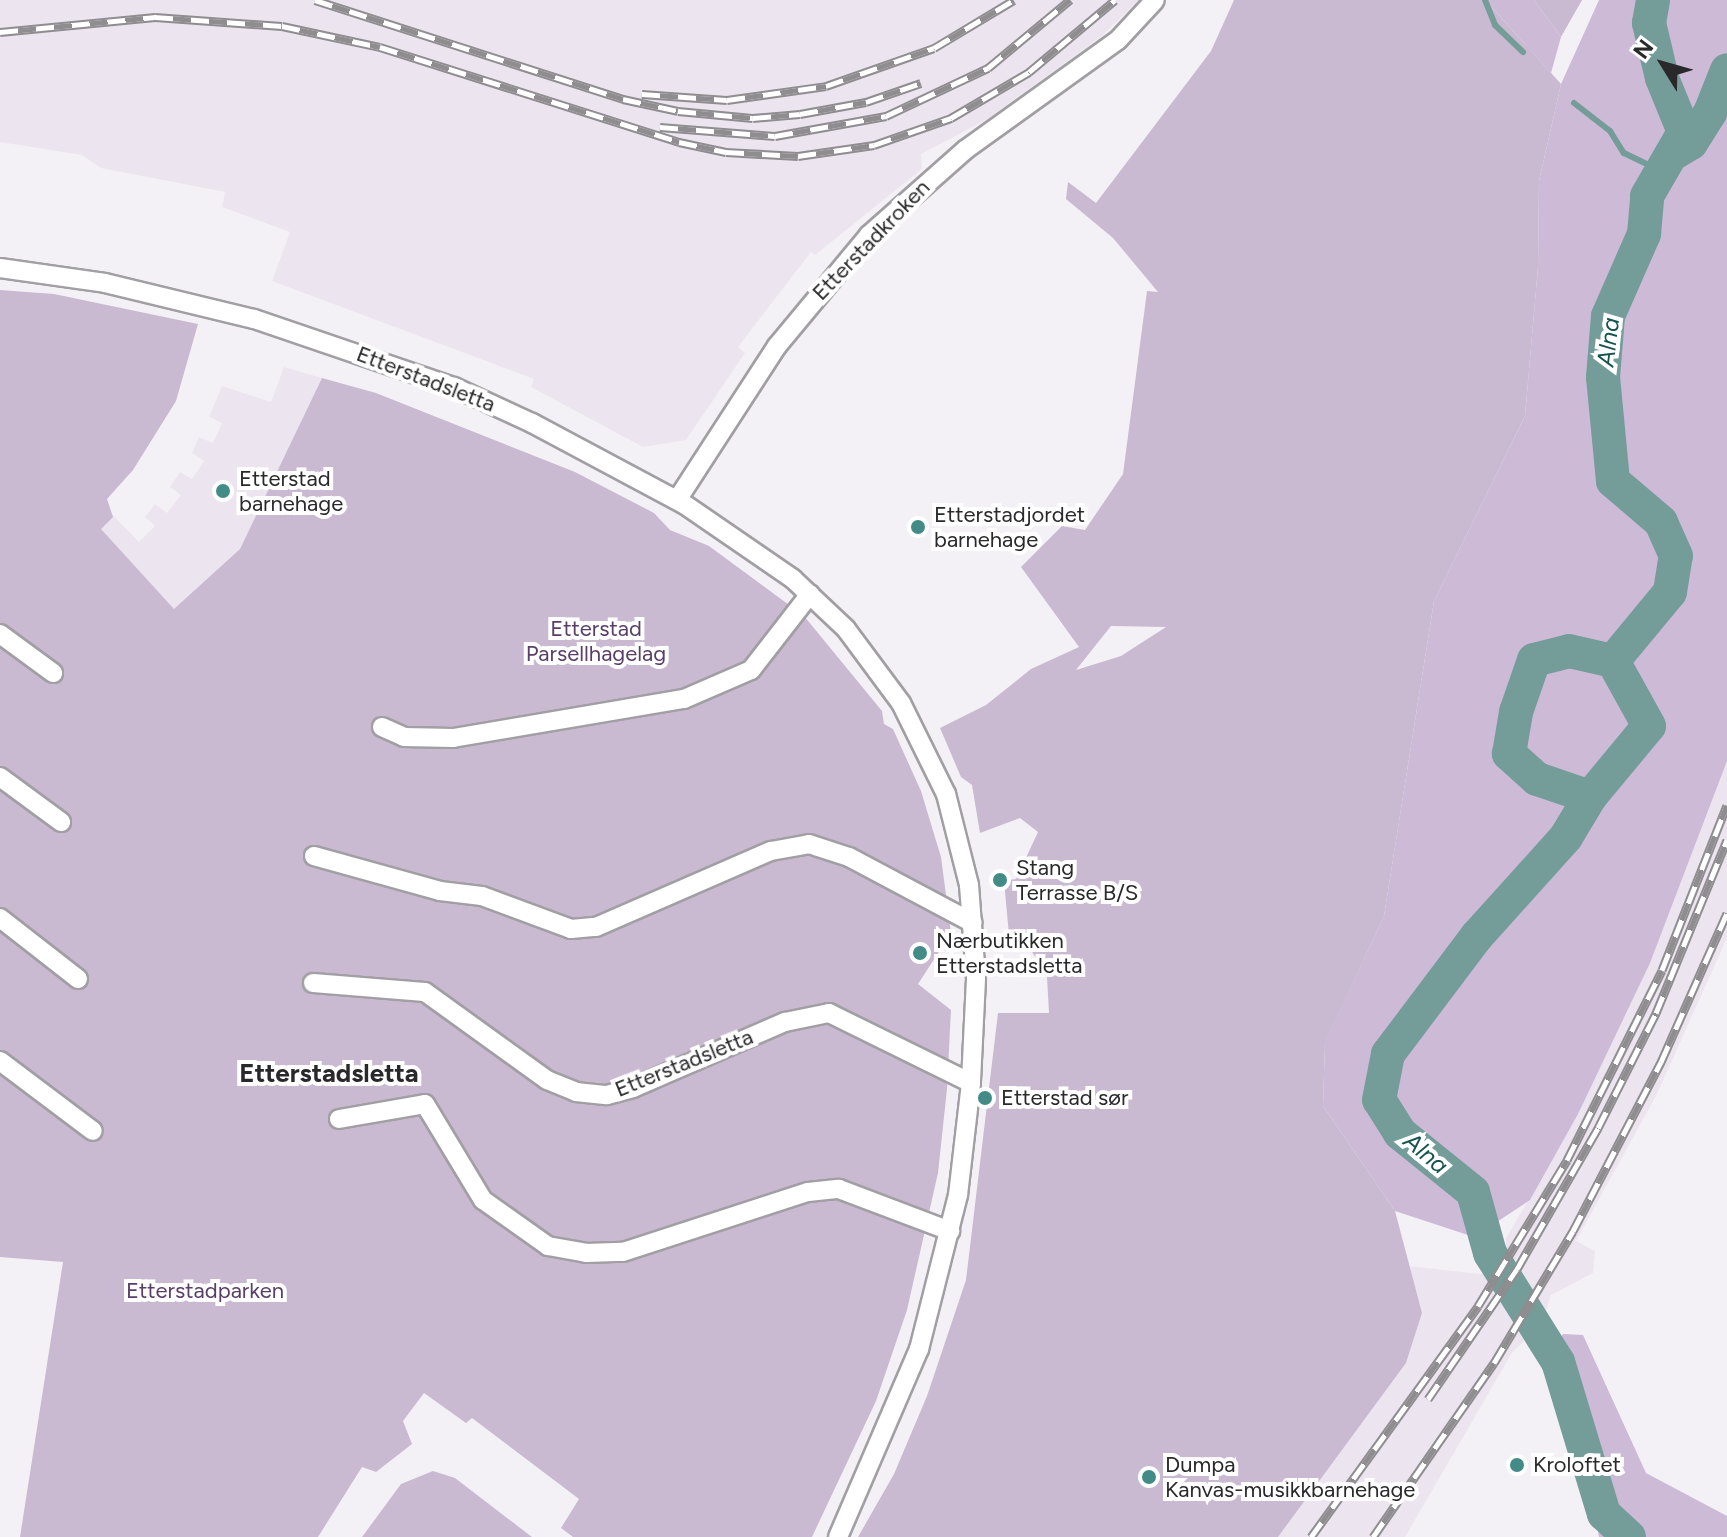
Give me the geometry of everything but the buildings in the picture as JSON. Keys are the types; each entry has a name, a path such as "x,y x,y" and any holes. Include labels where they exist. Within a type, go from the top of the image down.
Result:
{"street":[{"name":"Etterstadkroken","path":"677,500 777,346 851,254 928,180 1118,40 1155,0"},
{"name":"Etterstadsletta","path":"0,268 135,289 303,333 482,400 677,500 810,594 867,655 926,744 958,832 973,923 971,1083 950,1231 919,1349 838,1537"},
{"path":"382,727 404,737 453,738 684,699 751,670 810,594"},
{"path":"0,634 53,673"},
{"path":"0,777 61,822"},
{"path":"314,856 440,891 482,896 571,929 596,927 771,851 809,844 849,857 973,923"},
{"path":"0,918 78,979"},
{"name":"Etterstadsletta","path":"313,983 425,992 547,1080 576,1092 607,1095 633,1088 785,1022 829,1013 971,1083"},
{"path":"0,1061 93,1131"},
{"path":"339,1119 425,1104 483,1200 548,1246 586,1253 623,1252 808,1192 839,1189 950,1231"}],"shaded area":[{"path":"0,0 1139,0 1102,36 986,120 921,154 922,169 815,255 811,252 738,347 745,353 686,440 643,447 531,387 534,379 272,281 290,232 222,207 225,192 101,168 82,155 0,142"},
{"path":"1485,0 1534,0 1561,37 1551,73"},
{"path":"1599,0 1727,0 1727,761 1650,963 1578,1114 1530,1200 1474,1237 1395,1211 1323,1106 1325,1042 1384,916 1434,601 1525,416 1538,267 1539,181 1561,84"},
{"name":"Etterstad barnehage","path":"284,367 322,378 279,474 240,549 174,610 100,529 112,514 139,542 155,526 145,517 155,504 167,513 181,495 170,487 180,472 192,479 204,461 192,453 199,437 213,443 222,423 209,417 222,386 271,402"},
{"path":"1727,761 1727,938 1656,1096 1576,1241 1595,1251 1593,1273 1551,1295 1542,1323 1512,1353 1405,1537 1278,1537 1406,1363 1422,1313 1408,1266 1490,1275 1506,1250 1506,1238 1578,1114"},
{"path":"1563,1334 1583,1335 1646,1473 1727,1516 1727,1537 1599,1537 1572,1392 1553,1352"}],"green space":[{"path":"1234,0 1485,0 1561,84 1539,181 1538,267 1525,416 1434,601 1384,916 1325,1043 1323,1106 1395,1211 1422,1313 1406,1363 1278,1537 858,1537 894,1474 927,1396 966,1280 998,1013 1049,1013 1047,977 1031,950 1009,935 1004,881 1016,879 1038,832 1020,818 980,833 972,785 961,777 940,728 986,705 1031,669 1079,647 1021,567 1062,526 1085,530 1123,474 1147,291 1158,292 1113,238 1066,199 1068,182 1096,203 1211,51","holes":["1111,626 1166,627 1121,656 1076,670"]},
{"path":"1534,0 1582,0 1561,37"},
{"path":"0,290 54,294 198,324 176,401 133,470 107,499 113,517 101,529 174,609 240,549 322,378 376,393 575,472 654,513 670,530 709,546 804,616 882,711 884,724 893,729 921,791 941,857 951,933 918,984 951,1010 947,1089 938,1173 907,1310 876,1401 812,1537 573,1537 561,1528 579,1499 472,1418 466,1423 424,1393 403,1421 412,1444 376,1472 362,1467 318,1537 20,1537 63,1262 0,1257"},
{"path":"433,1471 455,1478 532,1537 362,1537 401,1484"}],"waterway":[{"path":"1485,0 1495,25 1523,52"},
{"name":"Alna","path":"1629,1537 1604,1514 1558,1362 1490,1253 1473,1192 1400,1133 1379,1100 1388,1054 1477,936 1566,837 1590,797 1537,779 1509,754 1516,712 1534,660 1569,651 1613,661 1670,592 1676,556 1661,522 1613,481 1603,377 1608,316 1644,234 1647,196 1684,132 1662,78 1649,23 1653,0"},
{"path":"1676,152 1691,143 1710,113 1727,70"},
{"path":"1574,103 1610,131 1624,153 1661,171"},
{"name":"Alna","path":"1590,797 1649,726 1613,661"}],"railway":[{"path":"315,0 623,99 678,111 753,118 800,114 866,102 921,83"},
{"path":"642,94 727,100 826,86 934,48 1014,0"},
{"path":"660,127 775,136 886,116 988,68 1070,0"},
{"path":"0,32 155,17 282,26 380,47 679,142 726,152 798,156 874,145 951,118 1029,72 1115,0"},
{"path":"1311,1537 1478,1306 1567,1160 1662,970 1727,805"},
{"path":"1428,1399 1517,1269 1598,1128 1656,1013 1727,840"},
{"path":"1373,1537 1494,1363 1573,1231 1661,1062 1727,913"}],"place":[{"name":"Etterstad barnehage","path":"223,491"},
{"name":"Etterstadjordet barnehage","path":"918,527"},
{"name":"Stang Terrasse B/S","path":"1000,880"},
{"name":"Nærbutikken Etterstadsletta","path":"920,953"},
{"name":"Etterstad sør","path":"985,1098"},
{"name":"Kroloftet","path":"1517,1465"},
{"name":"Dumpa Kanvas-musikkbarnehage","path":"1149,1477"}],"district":[{"name":"Etterstadsletta","path":"329,1074"}],"park label":[{"name":"Etterstad Parsellhagelag","path":"596,640"},
{"name":"Etterstadparken","path":"205,1291"}]}
